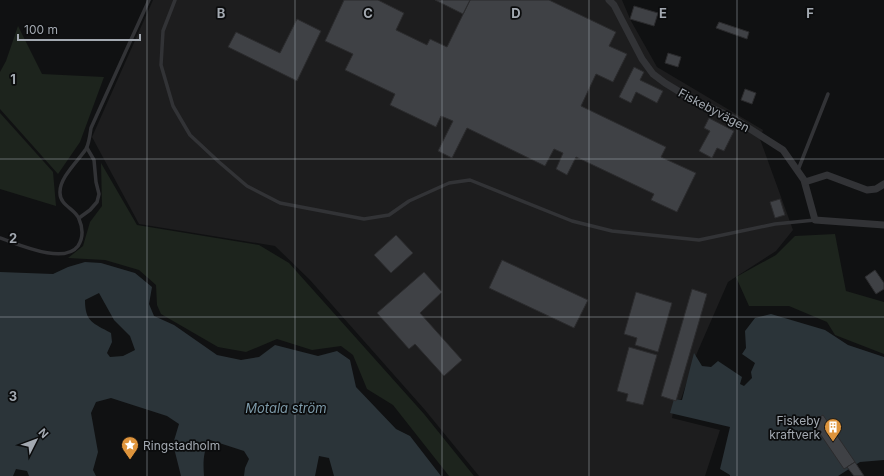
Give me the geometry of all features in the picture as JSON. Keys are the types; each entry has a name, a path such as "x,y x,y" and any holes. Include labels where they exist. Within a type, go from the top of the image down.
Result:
{"street":[{"name":"Fiskebyvägen","path":"609,0 614,5 642,59 653,74 688,97 733,118 752,129 783,150 805,182 815,220"},
{"path":"805,182 827,175 867,190 876,189 884,184"},
{"path":"815,220 884,225"}],"lane":[{"path":"0,238 54,254 68,253 76,248 80,243 83,234 79,218 63,203 59,195 60,186 87,148 91,128 149,0"},
{"path":"175,0 163,31 161,66 173,106 190,134 219,162 247,186 280,203 364,219 389,215 409,201 449,183 470,180 572,221 612,231 699,240 775,224 815,220"},
{"path":"797,171 828,94"},
{"path":"79,218 90,210 96,202 99,194 96,182 94,160 87,148"}],"shaded area":[{"path":"153,0 622,0 631,21 657,67 763,130 760,139 793,230 776,251 728,282 697,353 681,399 675,400 672,418 720,430 705,476 479,476 425,410 310,280 275,246 139,224 92,137"},
{"path":"18,26 42,74 104,77 80,142 58,174 0,109 0,72 6,61"},
{"path":"0,113 53,172 56,206 0,189"},
{"path":"101,163 137,225 259,245 289,263 424,414 474,476 449,476 393,405 367,389 353,355 341,346 312,350 277,339 246,352 218,347 161,314 157,305 156,285 139,270 105,260 68,258 83,246 90,222 102,206"},
{"path":"835,234 846,291 884,302 884,354 835,335 827,322 789,306 749,306 736,277 776,255 795,236"}],"water":[{"name":"Motala ström","path":"85,262 101,263 135,273 152,287 149,304 154,316 174,325 217,355 241,360 259,357 275,345 318,356 337,351 350,360 356,387 396,429 410,436 441,476 334,476 329,458 319,456 315,476 244,476 245,468 249,459 244,451 210,440 204,457 204,476 181,476 173,444 179,424 167,416 111,398 96,402 91,413 98,452 93,470 96,476 29,476 27,471 16,469 13,476 0,476 0,272 53,274 68,267","holes":["99,293 114,320 130,336 135,350 123,356 110,357 107,353 112,342 111,333 91,321 85,307 85,300"]},
{"path":"771,314 825,330 848,345 884,357 884,460 860,462 838,476 730,476 720,469 730,427 670,413 674,399 682,400 694,353 702,366 711,367 718,361 742,377 740,384 744,386 752,378 751,372 755,363 742,354 746,348 745,331 755,318"}],"building":[{"path":"344,0 378,0 404,13 396,30 427,45 430,39 447,47 470,0 549,0 616,32 609,46 627,54 613,82 596,74 581,106 666,147 661,157 696,173 677,212 651,200 654,194 576,157 567,175 556,169 563,153 554,149 545,166 467,128 452,158 438,151 453,121 441,116 436,127 390,105 395,94 345,70 353,54 325,41"},
{"path":"435,0 470,0 463,14"},
{"path":"634,6 658,13 654,26 630,19"},
{"path":"297,19 321,31 297,81 228,47 236,32 280,53"},
{"path":"719,22 749,32 747,39 716,28"},
{"path":"668,53 681,57 678,67 665,63"},
{"path":"634,67 644,72 640,80 663,91 657,103 636,92 631,103 619,97"},
{"path":"745,89 756,93 752,104 741,100"},
{"path":"709,118 734,131 724,151 717,148 712,158 699,151 710,131 704,128"},
{"path":"780,199 785,215 775,218 770,202"},
{"path":"396,235 413,253 391,273 374,255"},
{"path":"502,260 588,300 574,328 489,288"},
{"path":"875,270 884,283 884,289 876,294 865,277"},
{"path":"424,272 442,292 420,313 462,360 444,376 415,344 409,349 377,313"},
{"path":"692,289 707,294 676,401 661,396"},
{"path":"636,292 672,303 658,352 635,345 637,338 624,334"},
{"path":"629,347 657,355 643,405 626,401 628,394 617,391"},
{"name":"Fiskeby kraftverk","path":"823,415 855,462 844,469 812,422"},
{"path":"855,462 864,476 854,476 847,467"}],"place":[{"name":"Fiskeby kraftverk","path":"833,442"},
{"name":"Ringstadholm","path":"130,460"}]}
